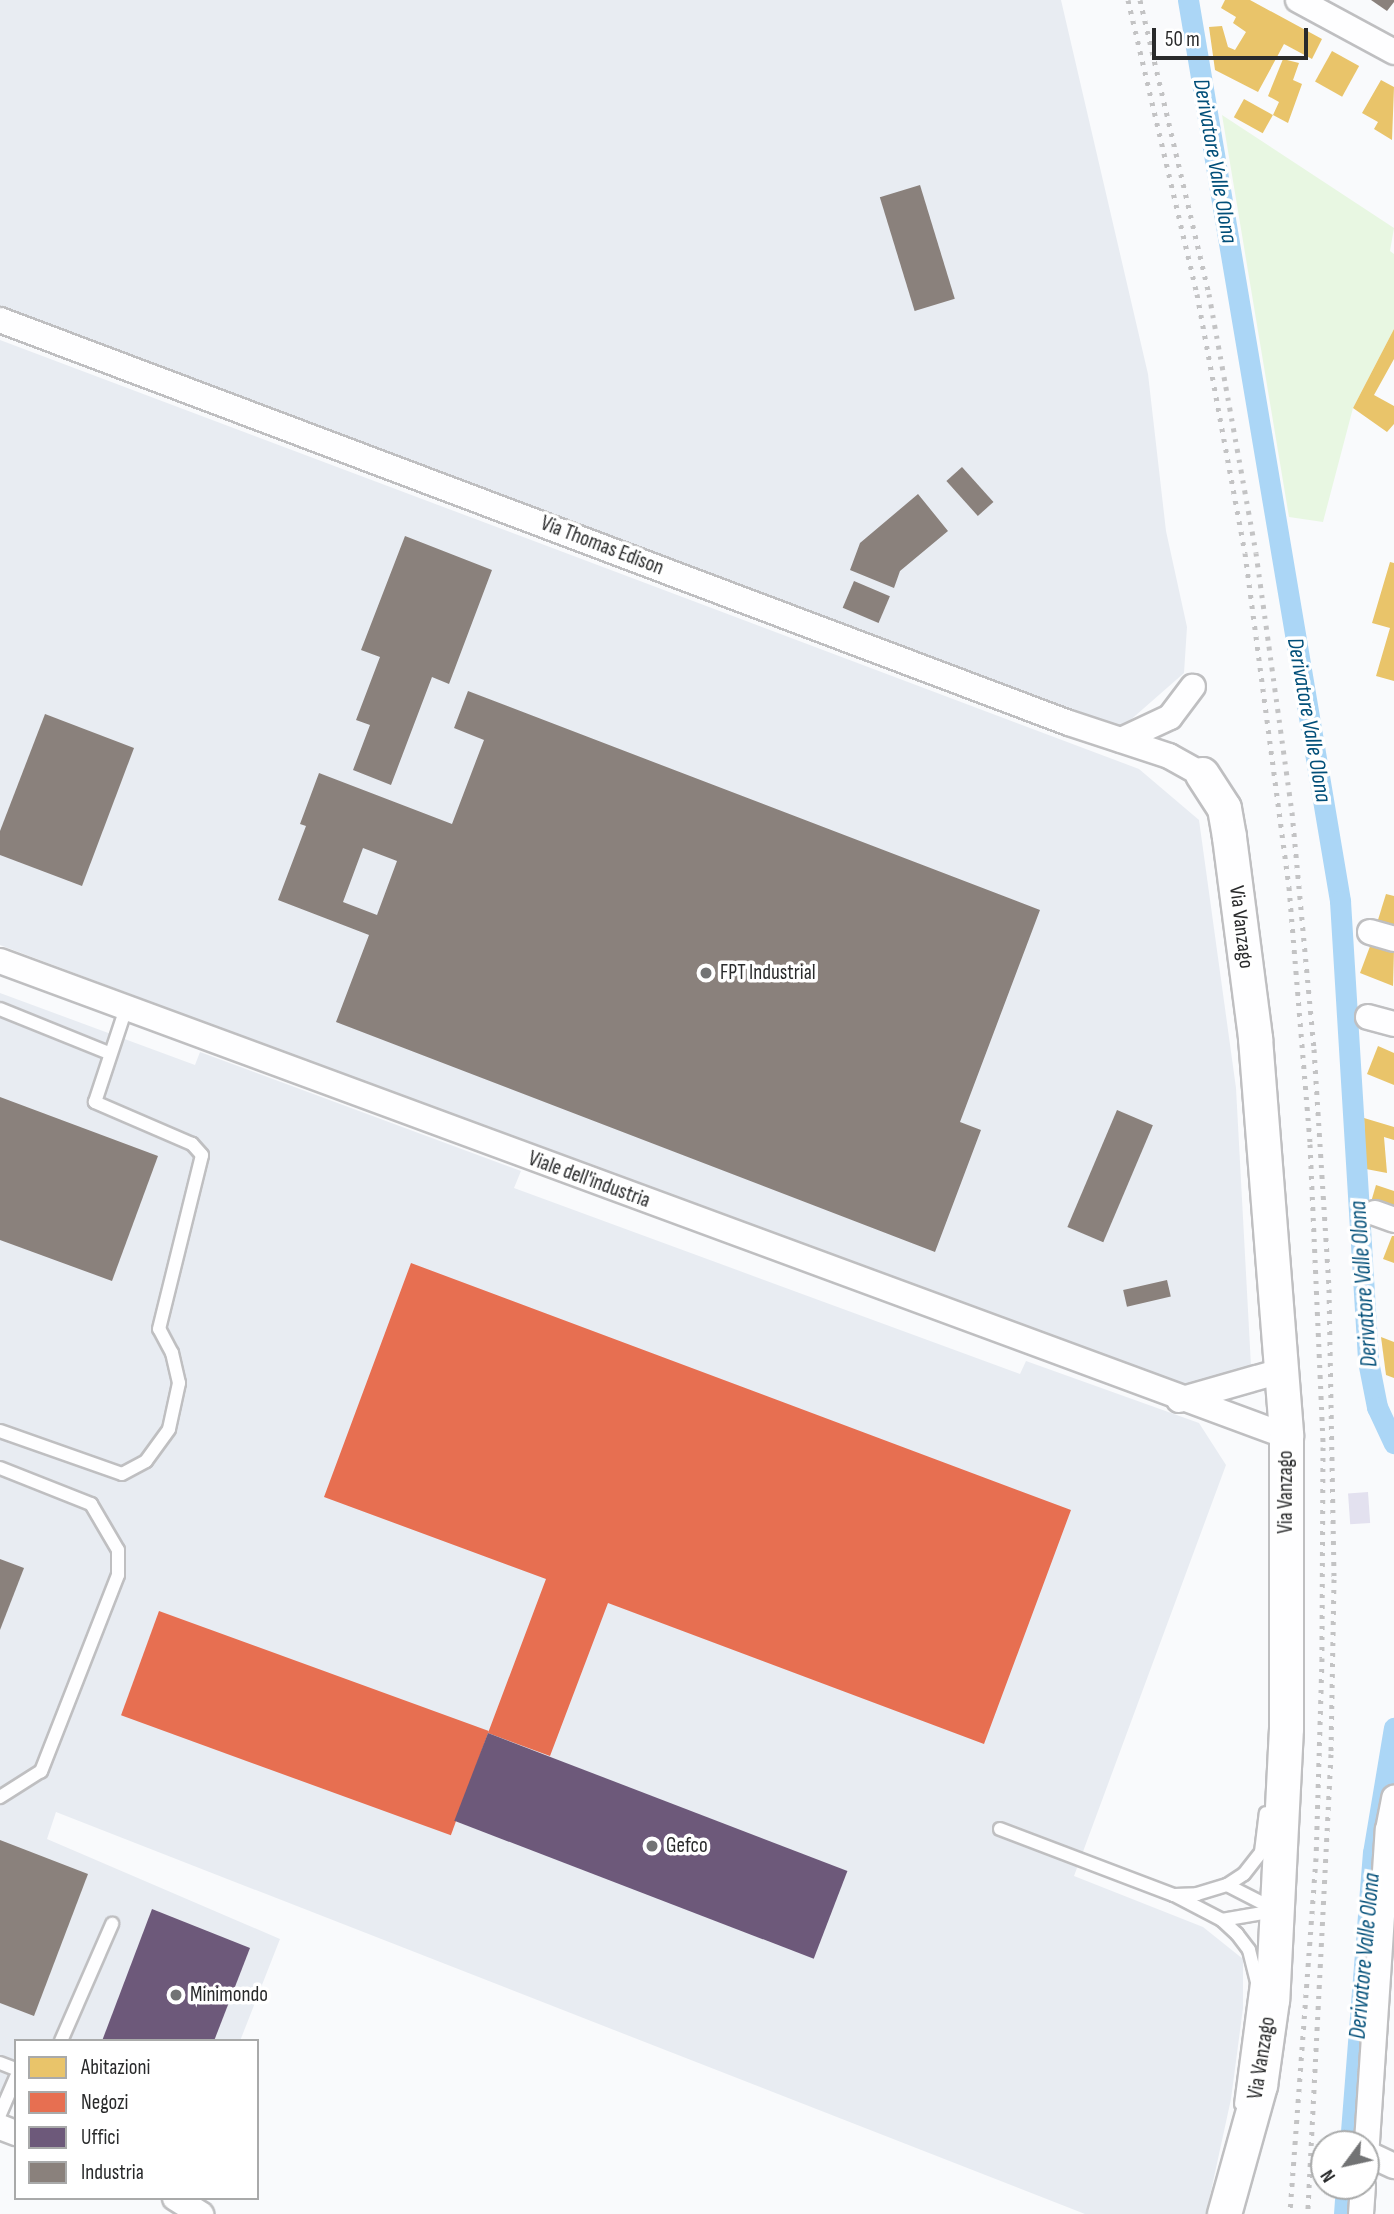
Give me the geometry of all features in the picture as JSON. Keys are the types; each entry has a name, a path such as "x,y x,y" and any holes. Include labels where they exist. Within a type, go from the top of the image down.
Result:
{"street":[{"path":"1298,0 1394,52"},
{"name":"Via Thomas Edison","path":"0,320 1169,756 1202,774"},
{"path":"1121,740 1170,717 1193,687"},
{"name":"Via Vanzago","path":"1202,774 1224,808 1255,1038 1286,1437 1286,1728 1277,1910 1260,2085 1239,2171 1224,2214"},
{"path":"1370,932 1394,939"},
{"name":"Viale dell'industria","path":"0,961 1179,1400 1286,1437"},
{"path":"1368,1017 1394,1024"},
{"path":"1179,1400 1281,1371"},
{"path":"1368,2130 1388,1830 1394,1798"},
{"path":"178,2200 201,2214"}],"lane":[{"path":"0,1431 122,1474 146,1461 169,1429 179,1383 172,1353 159,1329 202,1155 192,1144 96,1102 109,1053 126,1007"},
{"path":"0,1009 109,1053"},
{"path":"0,1468 91,1504 118,1550 118,1575 41,1771 0,1797"},
{"path":"1174,1895 1197,1894 1227,1885 1261,1852 1269,1788 1286,1728"},
{"path":"1000,1829 1174,1895 1222,1920 1250,1950 1257,1983 1242,2079 1239,2171"},
{"path":"1227,1885 1277,1910"},
{"path":"1222,1920 1277,1910"},
{"path":"62,2039 112,1924"},
{"path":"0,2114 14,2082"}],"shaded area":[{"path":"0,0 1061,0 1148,374 1166,531 1187,627 1184,673 1119,730 0,311"},
{"path":"0,340 1139,769 1199,820 1236,1088 1251,1366 1176,1387 0,945"},
{"path":"0,993 195,1065 200,1052 521,1171 514,1188 1020,1374 1026,1361 1199,1423 1226,1465 1074,1876 1203,1927 1243,1959 1243,2008 1231,2099 1206,2214 1085,2214 56,1812 47,1839 280,1939 241,2039 14,2039 14,2096 0,2091"}],"green space":[{"path":"1222,115 1394,228 1390,251 1394,254 1394,329 1353,408 1323,522 1289,517"}],"building: Abitazioni":[{"path":"1225,0 1250,0 1322,39 1312,59 1284,44 1258,92 1215,70 1209,27 1222,26 1228,47 1235,50 1246,32 1233,23 1236,17 1221,8"},
{"path":"1332,51 1359,66 1342,97 1315,82"},
{"path":"1283,59 1299,63 1293,80 1302,84 1288,123 1273,115 1279,102 1268,96"},
{"path":"1381,80 1394,87 1392,140 1374,129 1378,122 1362,113"},
{"path":"1244,99 1273,115 1263,133 1234,117"},
{"path":"1394,329 1394,359 1374,395 1394,406 1394,424 1387,432 1353,408"},
{"path":"1390,562 1394,563 1394,681 1376,676 1390,628 1372,623"},
{"path":"1386,894 1394,896 1394,929 1377,923"},
{"path":"1372,941 1394,949 1393,986 1360,973"},
{"path":"1378,1046 1394,1053 1394,1085 1367,1074"},
{"path":"1364,1118 1394,1127 1394,1140 1384,1137 1387,1173 1366,1169"},
{"path":"1376,1185 1394,1191 1394,1209 1371,1202"},
{"path":"1394,1236 1394,1263 1383,1259"},
{"path":"1381,1337 1394,1342 1394,1378 1386,1375"}],"building: Negozi":[{"path":"411,1263 1071,1510 984,1744 608,1603 550,1756 488,1733 546,1579 324,1497"},
{"path":"159,1611 489,1731 451,1835 121,1715"}],"building: Uffici":[{"name":"Gefco","path":"488,1733 847,1871 814,1959 454,1821"},
{"name":"Minimondo","path":"152,1909 250,1948 215,2039 103,2039"}],"building: Industria":[{"path":"1371,0 1394,0 1394,2 1387,11"},
{"path":"920,185 955,299 915,311 880,197"},
{"path":"962,467 993,502 978,516 946,481"},
{"path":"918,494 948,531 900,571 894,588 850,570 860,543"},
{"path":"405,536 492,570 449,684 432,677 391,785 353,770 370,725 356,720 380,657 361,650"},
{"path":"854,581 890,596 879,623 843,608"},
{"name":"FPT Industrial","path":"468,691 1040,910 960,1122 981,1130 935,1252 336,1022 369,935 278,900 306,826 300,824 319,773 452,824 484,740 454,728","holes":["363,848 397,861 377,915 343,902"]},
{"path":"45,714 134,748 82,886 0,855 0,831"},
{"path":"0,1097 158,1156 112,1281 0,1240"},
{"path":"1117,1110 1153,1125 1103,1242 1067,1227"},
{"path":"1167,1280 1171,1297 1127,1307 1123,1290"},
{"path":"0,1559 24,1568 0,1630"},
{"path":"0,1840 88,1874 34,2016 0,2003"}],"building: Altro":[{"path":"1368,1492 1370,1523 1350,1524 1348,1493"}],"waterway":[{"name":"Derivatore Valle Olona","path":"1188,0 1340,901 1368,1361 1377,1407 1394,1443"},
{"name":"Derivatore Valle Olona","path":"1351,2130 1373,1853 1394,1728"},
{"name":"Derivatore Valle Olona","path":"1344,2214 1345,2200"}],"railway":[{"path":"1128,0 1197,294 1245,553 1289,887 1310,1144 1323,1447 1322,1658 1316,1858 1290,2214"},
{"path":"1140,0 1209,294 1256,553 1292,812 1314,1049 1329,1289 1334,1579 1331,1754 1308,2214"}],"place":[{"name":"FPT Industrial","path":"706,973"},
{"name":"Gefco","path":"652,1846"},
{"name":"Minimondo","path":"176,1995"}]}
